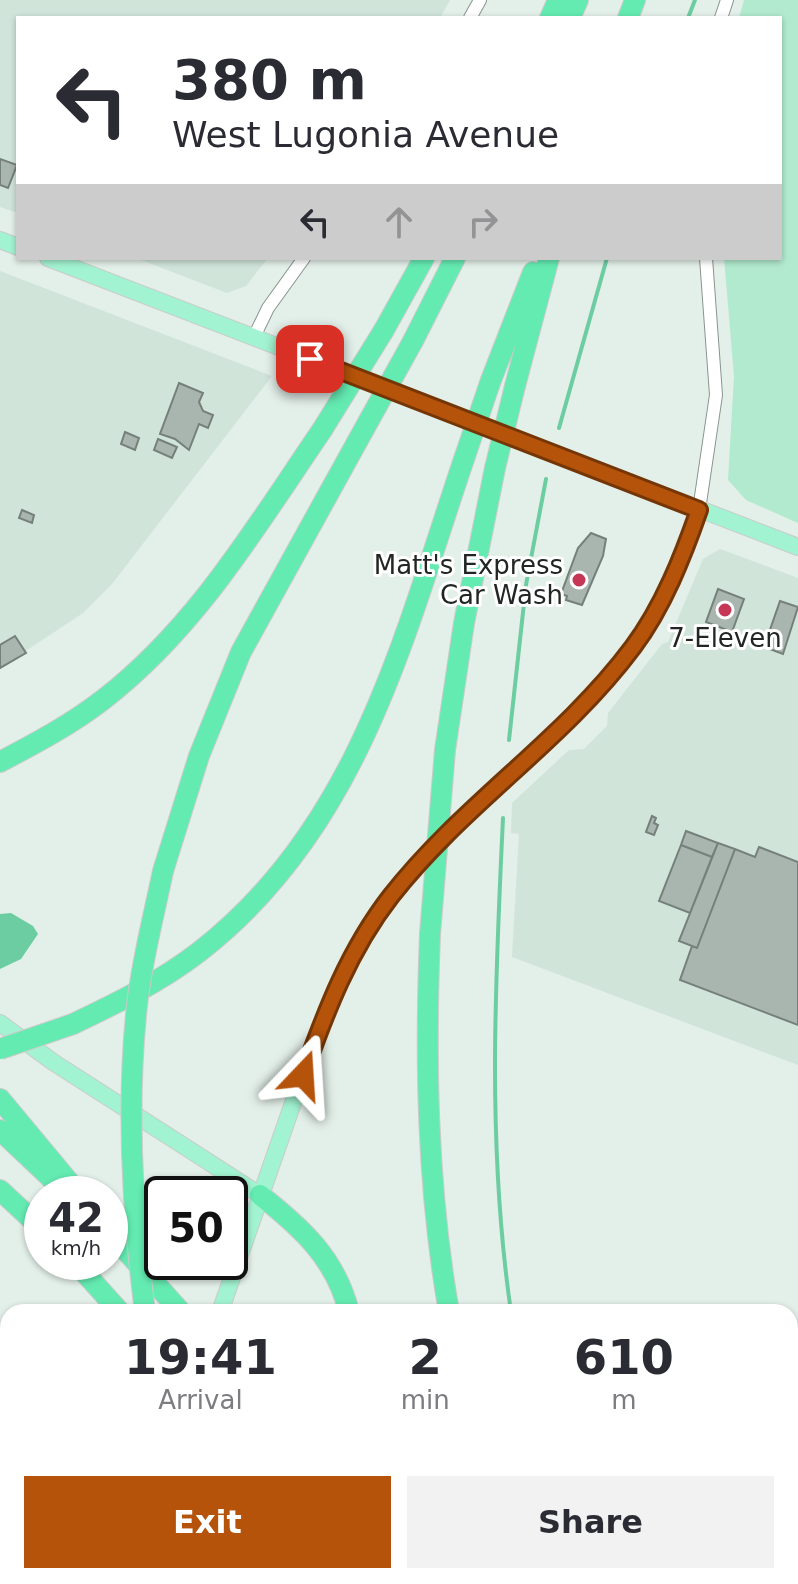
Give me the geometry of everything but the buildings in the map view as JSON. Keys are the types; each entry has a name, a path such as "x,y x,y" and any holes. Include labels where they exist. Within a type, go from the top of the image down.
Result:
{"highway":[{"path":"0,762 55,733 104,699 148,661 230,565 322,430 423,260"},
{"path":"144,1304 132,1186 133,1058 137,1003 163,871 204,743 241,652 413,341 454,260"},
{"path":"0,1049 73,1024 161,979 200,951 267,888 326,811 371,726 491,380 538,260"},
{"path":"448,1304 433,1185 428,1095 430,934 445,750 464,623 495,468 548,260"},
{"path":"0,1099 64,1176"},
{"path":"0,1130 49,1176"},
{"path":"0,1190 24,1212"},
{"path":"260,1195 296,1223 319,1247 335,1271 346,1304"},
{"path":"128,1252 174,1304"},
{"path":"91,1280 113,1304"}],"main road":[{"path":"53,260 798,547"},
{"path":"223,1304 324,1015 340,978 375,917 453,826 575,714 616,668 635,644 661,598 699,510"},
{"path":"0,1023 53,1062 260,1195"}],"street":[{"path":"254,337 268,308 303,260"},
{"path":"699,510 716,395 706,260"}],"shaded area":[{"path":"0,0 450,0 441,16 16,16 16,212 0,207"},
{"path":"744,0 798,0 798,523 746,500 728,480 734,376 724,260 782,260 782,16 740,16"},
{"path":"141,260 266,260 246,286 227,293"},
{"path":"0,271 272,376 112,584 83,613 0,668"},
{"path":"720,549 798,578 798,1065 512,957 519,834 511,833 512,803 569,750 584,749 607,726 608,713 662,644 668,642 703,559"},
{"path":"11,913 33,926 38,934 21,959 0,969 0,914"}],"waterway":[{"path":"689,16 695,0"},
{"path":"559,428 606,260"},
{"path":"509,740 526,585 546,479"},
{"path":"503,818 495,1065 498,1189 510,1304"}],"place":[{"name":"Matt's Express Car Wash","path":"579,580"},
{"name":"7-Eleven","path":"725,610"}],"route":[{"path":"303,1075 340,978 375,917 453,826 575,714 616,668 635,644 661,598 699,510 310,359"}]}
